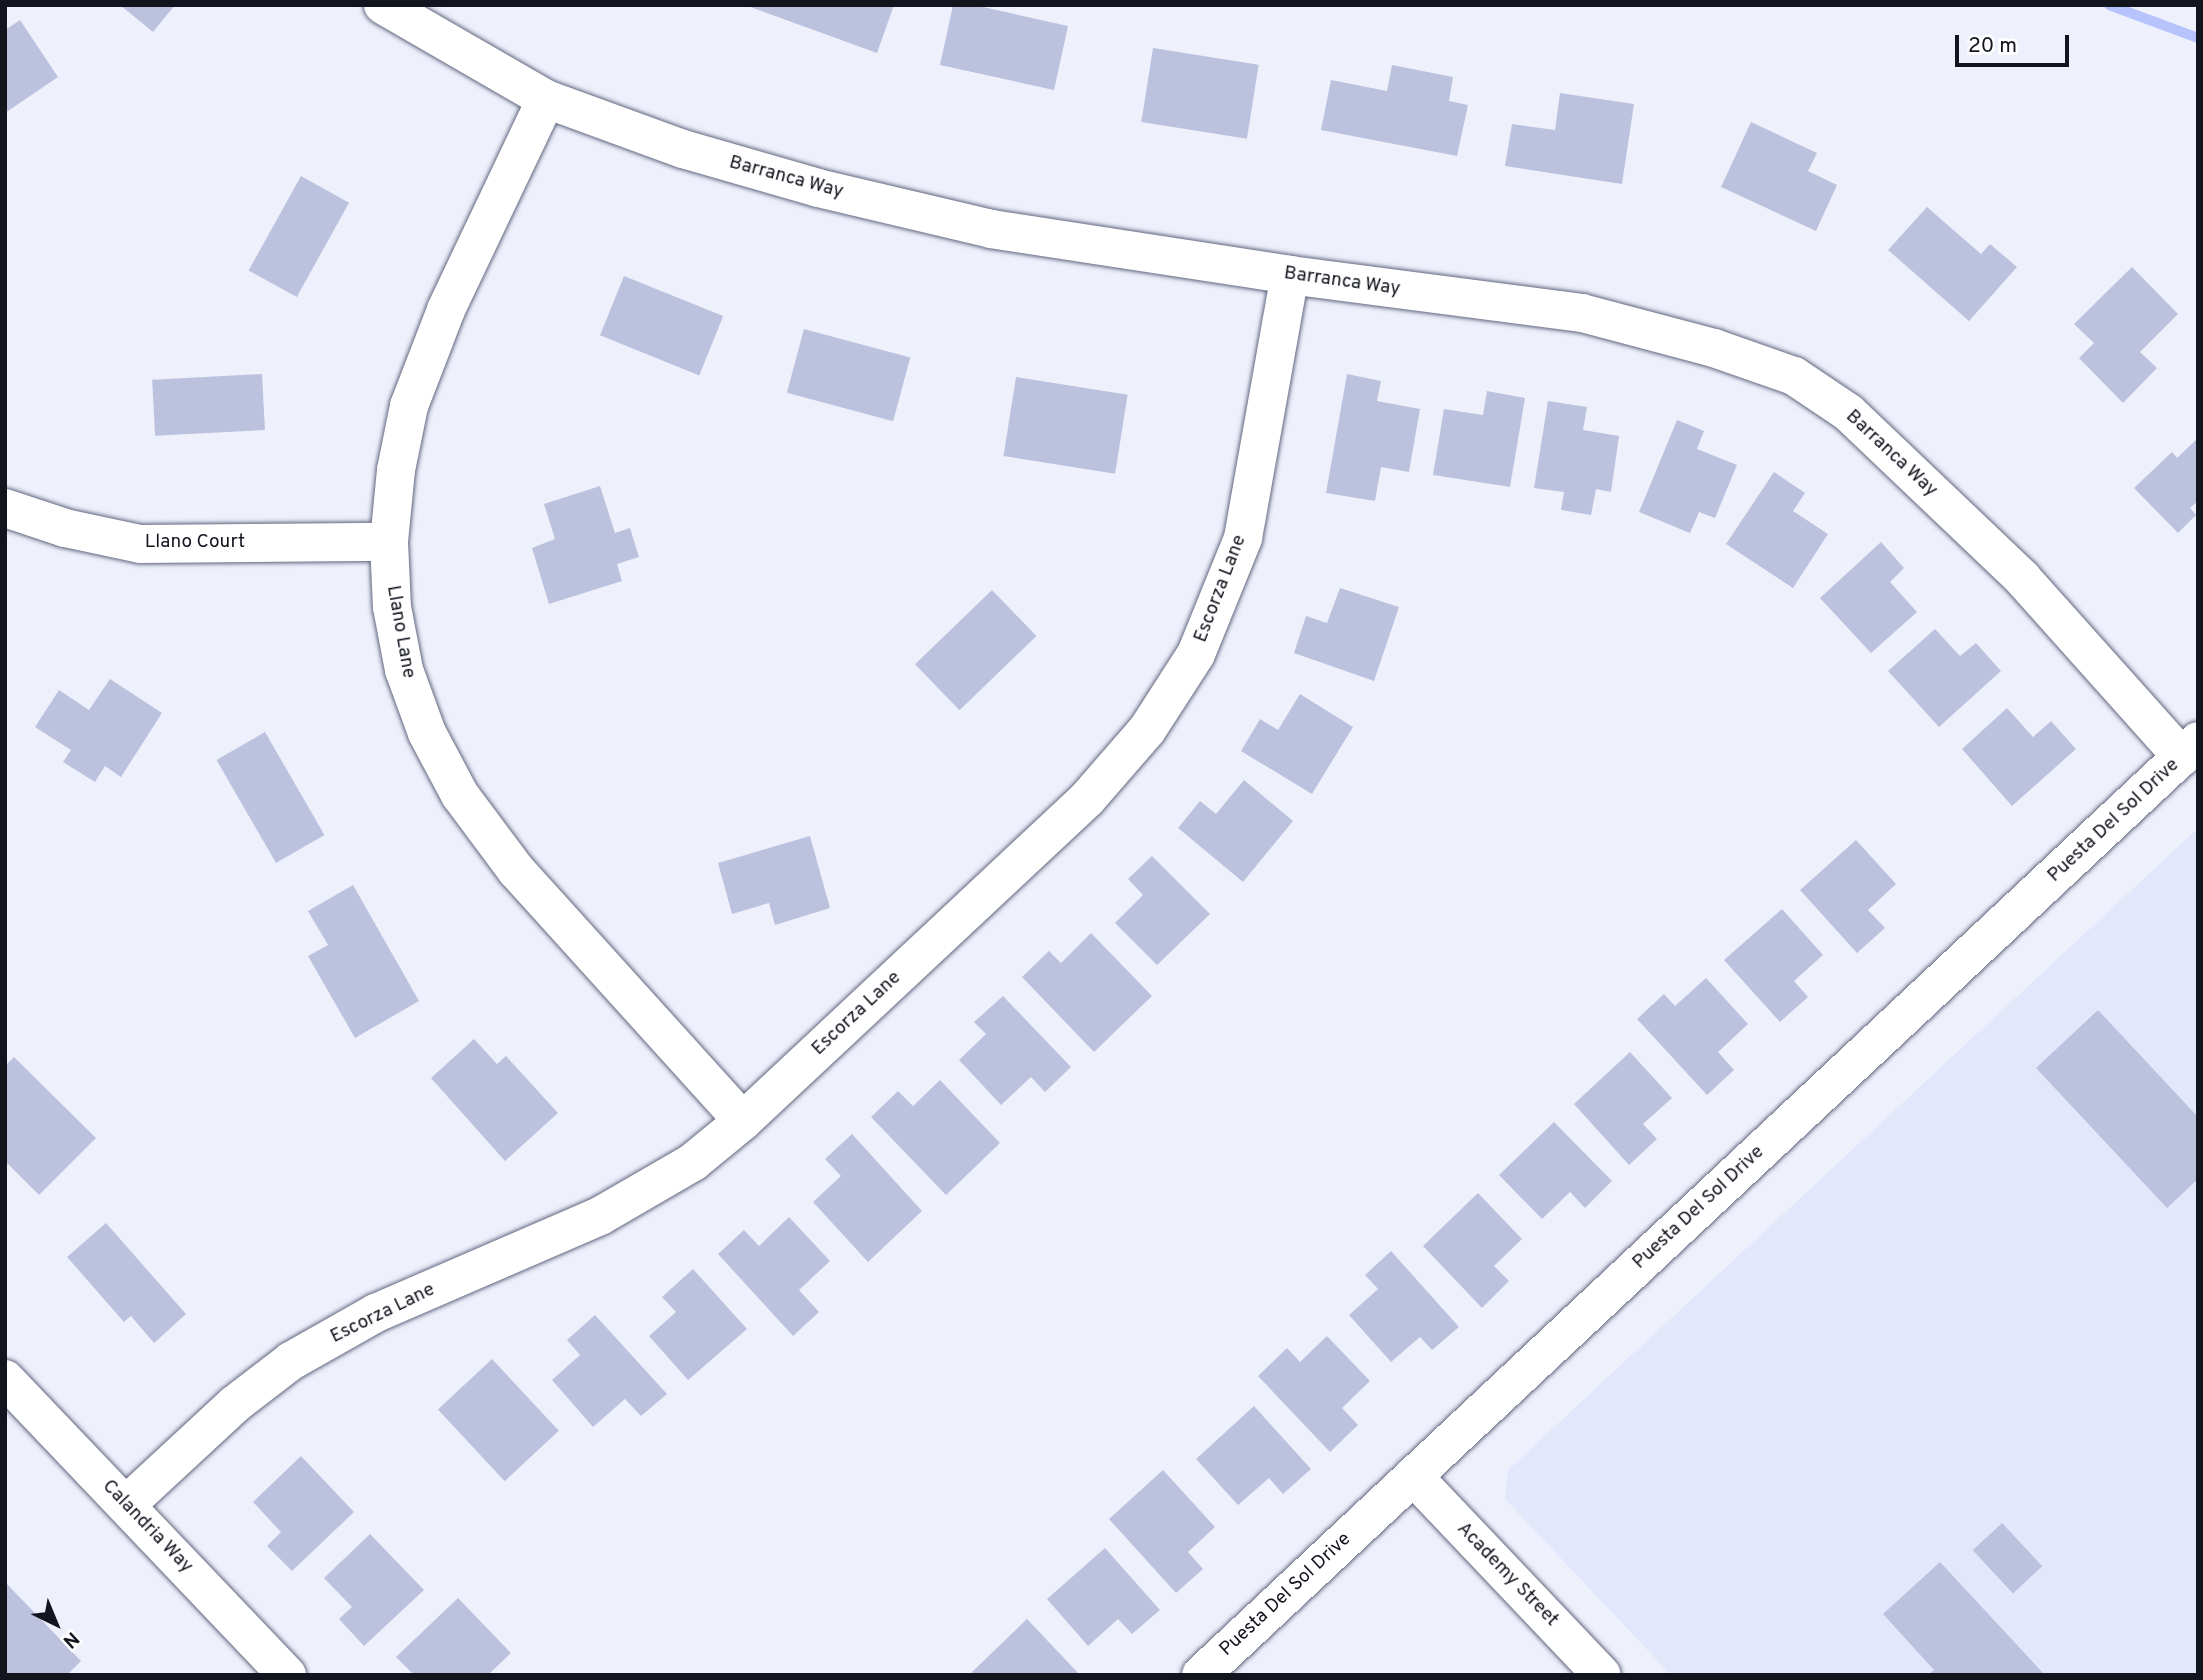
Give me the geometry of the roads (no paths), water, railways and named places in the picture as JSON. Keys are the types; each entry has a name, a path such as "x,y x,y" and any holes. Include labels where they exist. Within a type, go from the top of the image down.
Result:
{"street":[{"name":"Barranca Way","path":"383,5 545,99 683,149 925,213 991,229 1290,275 1583,313 1714,348 1794,376 1849,413 2022,578 2190,749"},
{"name":"Llano Lane","path":"545,99 446,310 409,405 396,470 389,542 392,607 404,670 427,733 460,795 516,870 743,1121"},
{"name":"Escorza Lane","path":"126,1505 235,1404 291,1361 376,1313 648,1191 743,1121 1087,800 1147,730 1196,654 1243,538 1290,275"},
{"name":"Llano Court","path":"5,508 65,528 141,544 389,542"},
{"name":"Puesta Del Sol Drive","path":"1201,1675 2190,749"},
{"name":"Calandria Way","path":"5,1379 288,1675"},
{"name":"Academy Street","path":"1413,1476 1602,1675"}],"waterway":[{"path":"2109,5 2198,38"}]}
